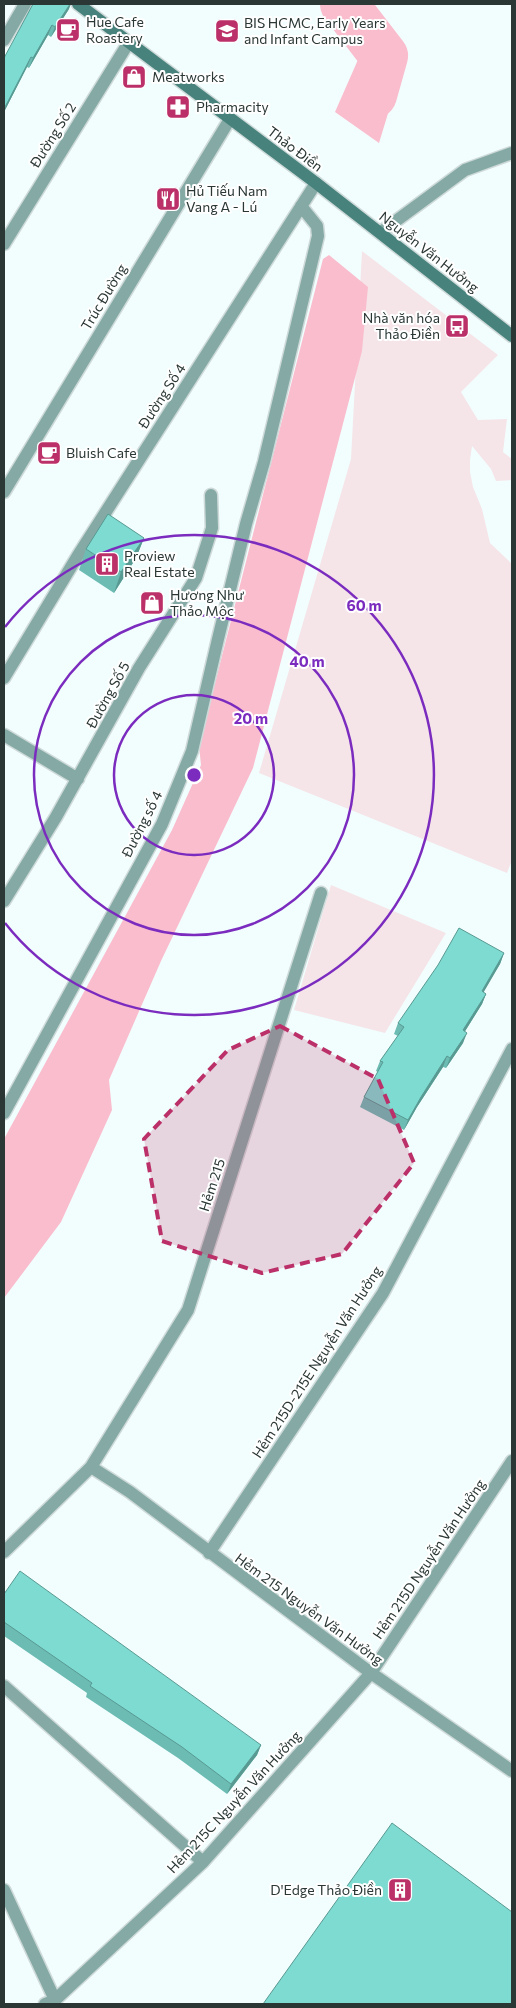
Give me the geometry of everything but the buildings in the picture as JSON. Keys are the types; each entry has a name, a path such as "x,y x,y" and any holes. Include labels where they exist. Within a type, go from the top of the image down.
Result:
{"main road":[{"name":"Thảo Điền","path":"78,4 327,192"},
{"name":"Nguyễn Văn Hưởng","path":"327,192 381,232 512,336"}],"street":[{"path":"4,40 25,4"},
{"name":"Đường Số 2","path":"4,244 129,42"},
{"name":"Trúc Đường","path":"4,492 230,119"},
{"path":"381,232 466,170 512,153"},
{"name":"Đường Số 4","path":"4,678 77,557 316,183"},
{"name":"Đường số 4","path":"4,1113 162,824 192,751 318,236 317,226 301,206"},
{"name":"Đường Số 5","path":"4,901 56,817 139,668 196,578 212,528 211,495"},
{"path":"4,735 78,779"},
{"name":"Hẻm 215","path":"4,1552 91,1467 188,1310 321,893"},
{"name":"Hẻm 215D-215E Nguyễn Văn Hưởng","path":"209,1553 383,1293 512,1048"},
{"name":"Hẻm 215D Nguyễn Văn Hưởng","path":"371,1674 512,1461"},
{"name":"Hẻm 215 Nguyễn Văn Hưởng","path":"91,1467 130,1492 371,1674 512,1771"},
{"name":"Hẻm 215C Nguyễn Văn Hưởng","path":"50,2002 203,1862 371,1674"},
{"path":"4,1686 203,1862"},
{"path":"4,1890 50,2002"}],"highlighted area":[{"path":"280,1026 378,1079 414,1163 342,1254 262,1273 162,1241 144,1139 228,1050"}],"shaded area":[{"path":"375,21 407,51 379,143 335,112"},
{"path":"362,251 498,355 461,392 478,420 507,419 503,452 512,459 512,480 496,481 491,469 472,446 470,472 473,487 482,509 490,543 512,564 512,860 507,873 259,773 351,459"},
{"path":"329,255 368,287 362,351 253,768 161,961 109,1080 112,1110 61,1222 4,1298 4,1139 172,830 201,765 199,746 323,259"},
{"path":"331,885 446,933 385,1033 294,1010"}],"waterway":[{"path":"344,4 384,56 373,95"}],"place":[{"name":"Hue Cafe Roastery","path":"68,30"},
{"name":"BIS HCMC, Early Years and Infant Campus","path":"227,31"},
{"name":"Meatworks","path":"134,77"},
{"name":"Pharmacity","path":"178,107"},
{"name":"Hủ Tiếu Nam Vang A - Lú","path":"168,199"},
{"name":"Nhà văn hóa Thảo Điền","path":"457,326"},
{"name":"Bluish Cafe","path":"49,453"},
{"name":"Proview Real Estate","path":"107,564"},
{"name":"Hương Như Thảo Mộc","path":"152,603"},
{"name":"D'Edge Thảo Điền","path":"400,1890"}]}
